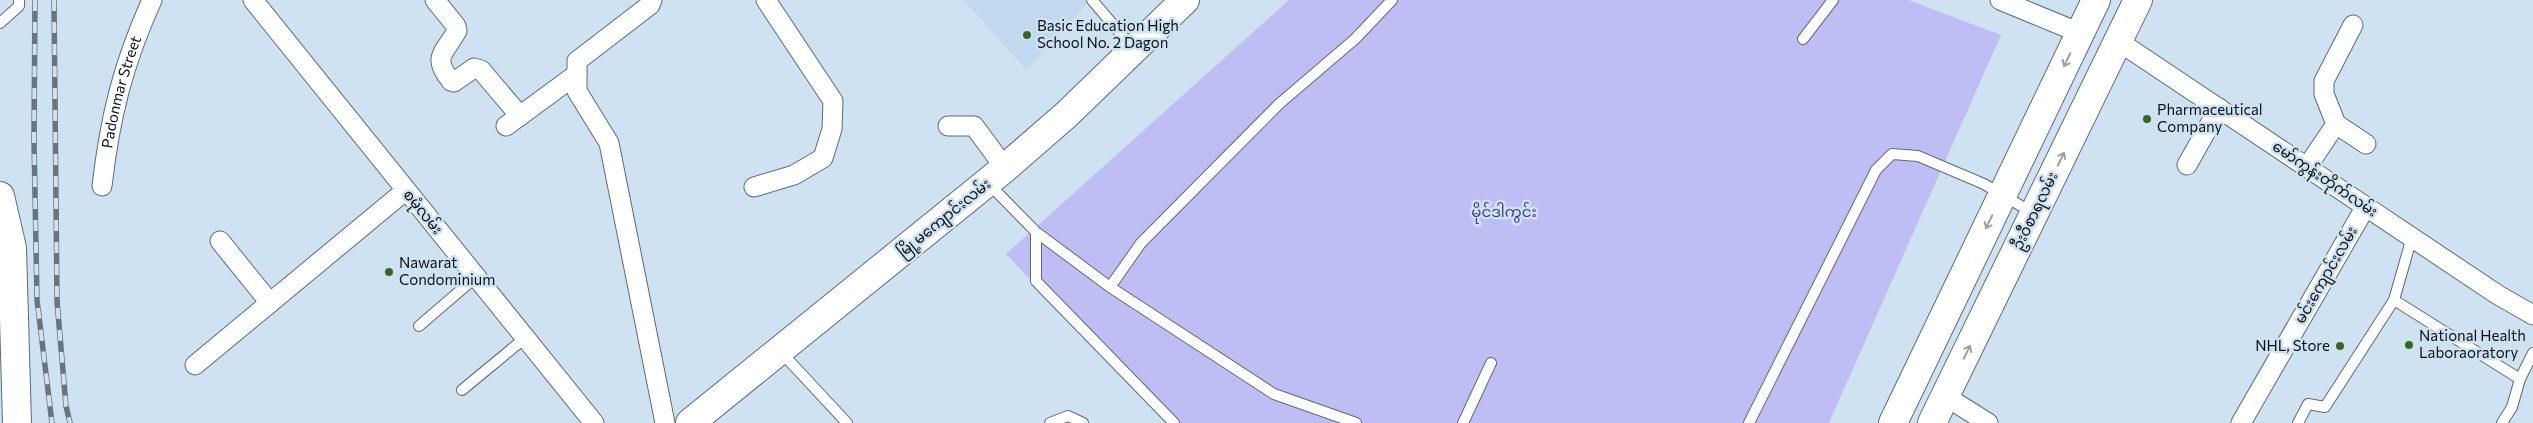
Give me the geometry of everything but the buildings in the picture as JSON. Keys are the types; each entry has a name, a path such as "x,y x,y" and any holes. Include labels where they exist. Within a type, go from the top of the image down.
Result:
{"main road":[{"name":"မြို့မကျောင်းလမ်း","path":"696,421 1066,116 1185,0"},
{"path":"1893,423 2096,0"},
{"name":"ဦးဝီစာရလမ်း","path":"1932,423 2138,0"},
{"path":"0,196 12,248 6,302 17,423"},
{"path":"1913,381 1945,396"}],"street":[{"name":"Padonmar Street","path":"102,186 116,96 136,36 152,0"},
{"name":"စမုံလမ်း","path":"253,0 405,191 594,423"},
{"path":"435,0 456,26 456,31 440,60 440,67 450,81 454,82 474,68 481,70 513,121 578,74"},
{"path":"652,0 650,5 577,61 577,91 609,143 618,197 665,423"},
{"path":"754,187 794,176 823,158 832,129 833,102 766,0"},
{"path":"2000,0 2080,33"},
{"path":"2353,25 2324,81 2324,94 2336,124 2366,144"},
{"name":"မော်ကွန်းတိုက်လမ်း","path":"2118,41 2498,295 2533,315"},
{"path":"2187,165 2219,108"},
{"path":"2307,167 2336,124"},
{"path":"948,126 974,126 996,175"},
{"path":"196,365 405,191"},
{"name":"မင်းကျောင်းလမ်း","path":"2241,423 2366,206"},
{"path":"220,241 270,303"},
{"path":"1945,396 1988,423"}],"lane":[{"path":"0,23 19,6 19,0"},
{"path":"1092,0 1133,49"},
{"path":"1110,287 1141,243 1279,104 1355,39 1392,0"},
{"path":"1803,39 1833,0"},
{"path":"1749,423 1876,170 1892,154 1918,156 2002,193 2034,213"},
{"path":"996,175 1036,232 1110,287 1274,394 1356,423"},
{"path":"1036,232 1036,281 1174,423"},
{"path":"2298,423 2308,404 2325,407 2394,300 2412,237"},
{"path":"419,326 476,277"},
{"path":"2394,300 2520,379"},
{"path":"462,390 525,338"},
{"path":"780,351 846,423"},
{"path":"2502,423 2512,407 2520,379 2533,353"},
{"path":"1464,423 1491,363"},
{"path":"1050,423 1068,416 1083,423"}],"shaded area":[{"name":"Basic Education High School No. 2 Dagon","path":"964,0 1091,0 1026,70"}],"green space":[{"name":"မိုင်ဒါကွင်း","path":"1289,0 1908,0 2001,35 1829,423 1166,423 1006,254"}],"railway":[{"path":"35,0 34,140 37,300 52,423"},
{"path":"54,0 57,301 66,406 70,423"}],"place":[{"name":"Basic Education High School No. 2 Dagon","path":"1027,35"},
{"name":"Pharmaceutical Company","path":"2147,119"},
{"name":"Nawarat Condominium","path":"389,272"},
{"name":"National Health Laboraoratory","path":"2409,345"},
{"name":"NHL, Store","path":"2340,346"}]}
